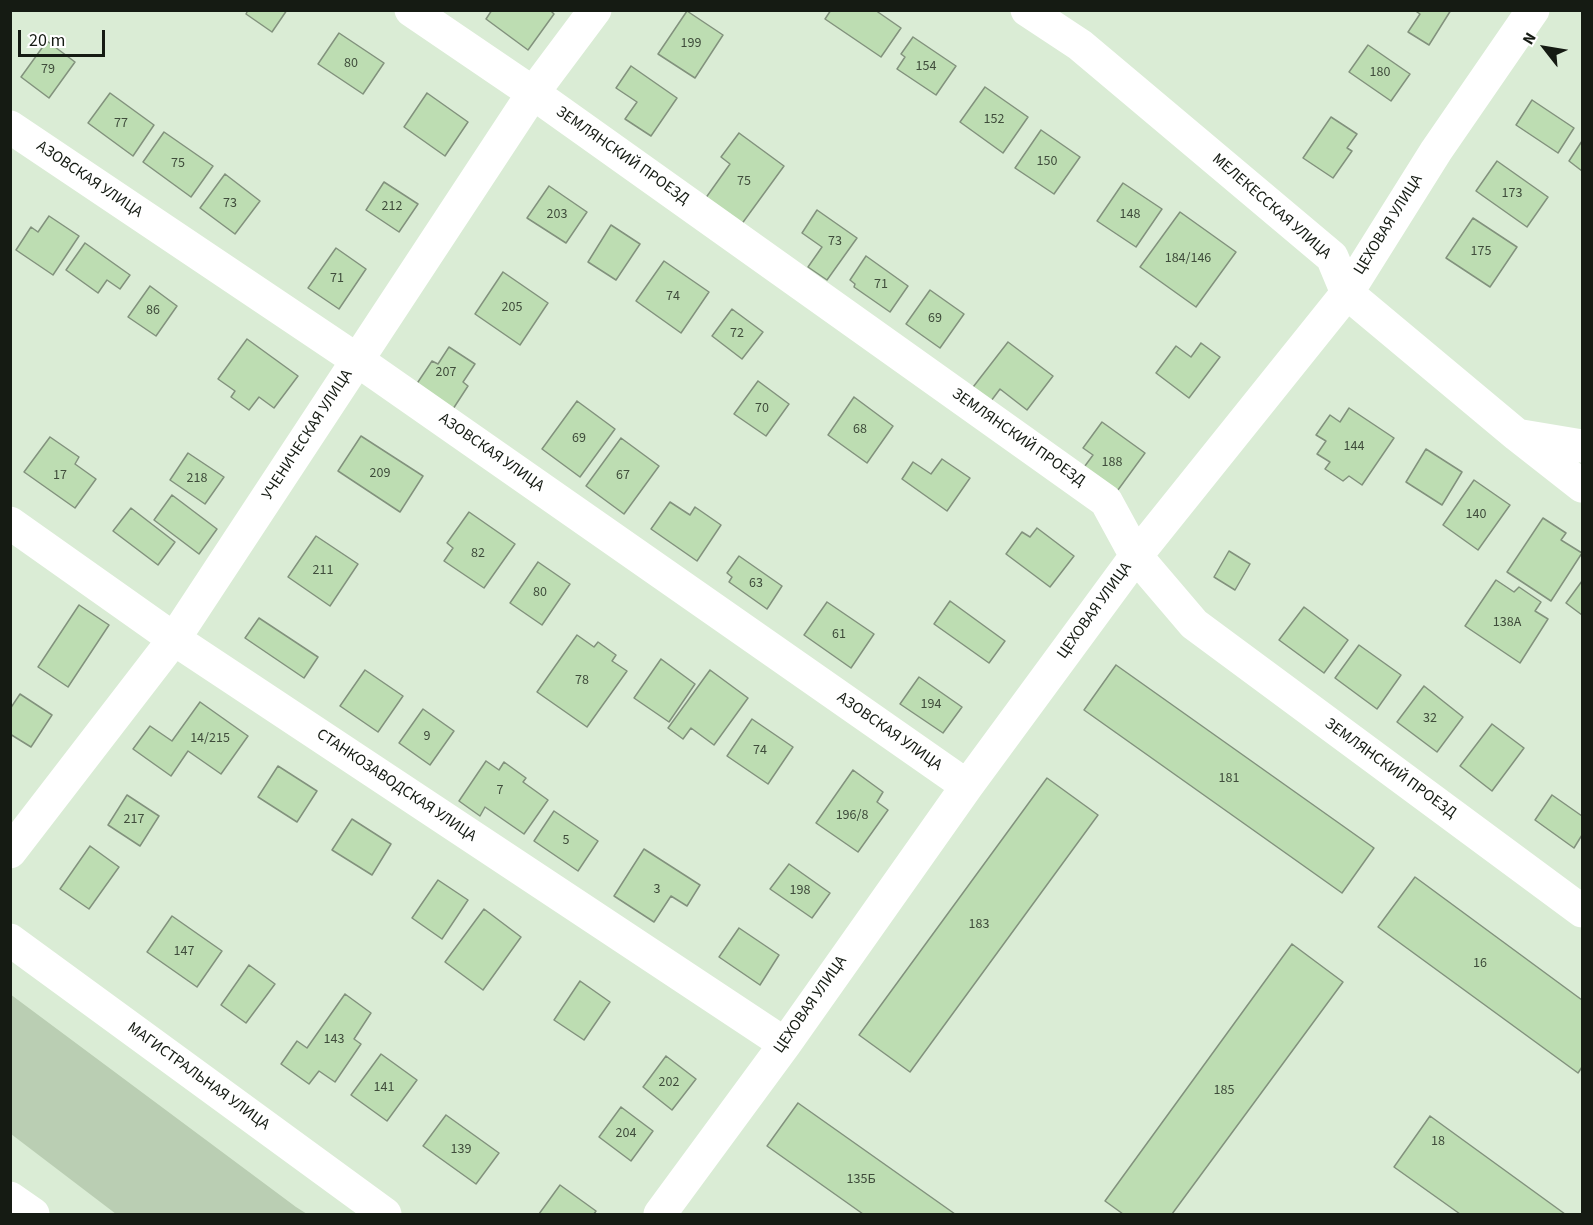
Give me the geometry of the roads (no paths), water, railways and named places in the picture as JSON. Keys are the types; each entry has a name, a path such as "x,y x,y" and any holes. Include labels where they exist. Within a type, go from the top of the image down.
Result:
{"street":[{"name":"ЗЕМЛЯНСКИЙ ПРОЕЗД","path":"411,10 533,93 1106,501 1136,556 1194,624 1582,911"},
{"name":"УЧЕНИЧЕСКАЯ УЛИЦА","path":"10,852 174,639 533,93 595,10"},
{"name":"МЕЛЕКЕССКАЯ УЛИЦА","path":"1026,10 1080,45 1332,257 1347,293 1517,435 1582,486"},
{"name":"ЦЕХОВАЯ УЛИЦА","path":"660,1215 785,1044 967,786 1136,556 1347,293 1436,151 1533,10"},
{"name":"АЗОВСКАЯ УЛИЦА","path":"10,127 357,360 967,786"},
{"path":"1517,435 1582,446"},
{"name":"СТАНКОЗАВОДСКАЯ УЛИЦА","path":"10,523 174,639 785,1044"},
{"name":"МАГИСТРАЛЬНАЯ УЛИЦА","path":"10,940 386,1215"},
{"path":"10,1198 33,1215"}]}
